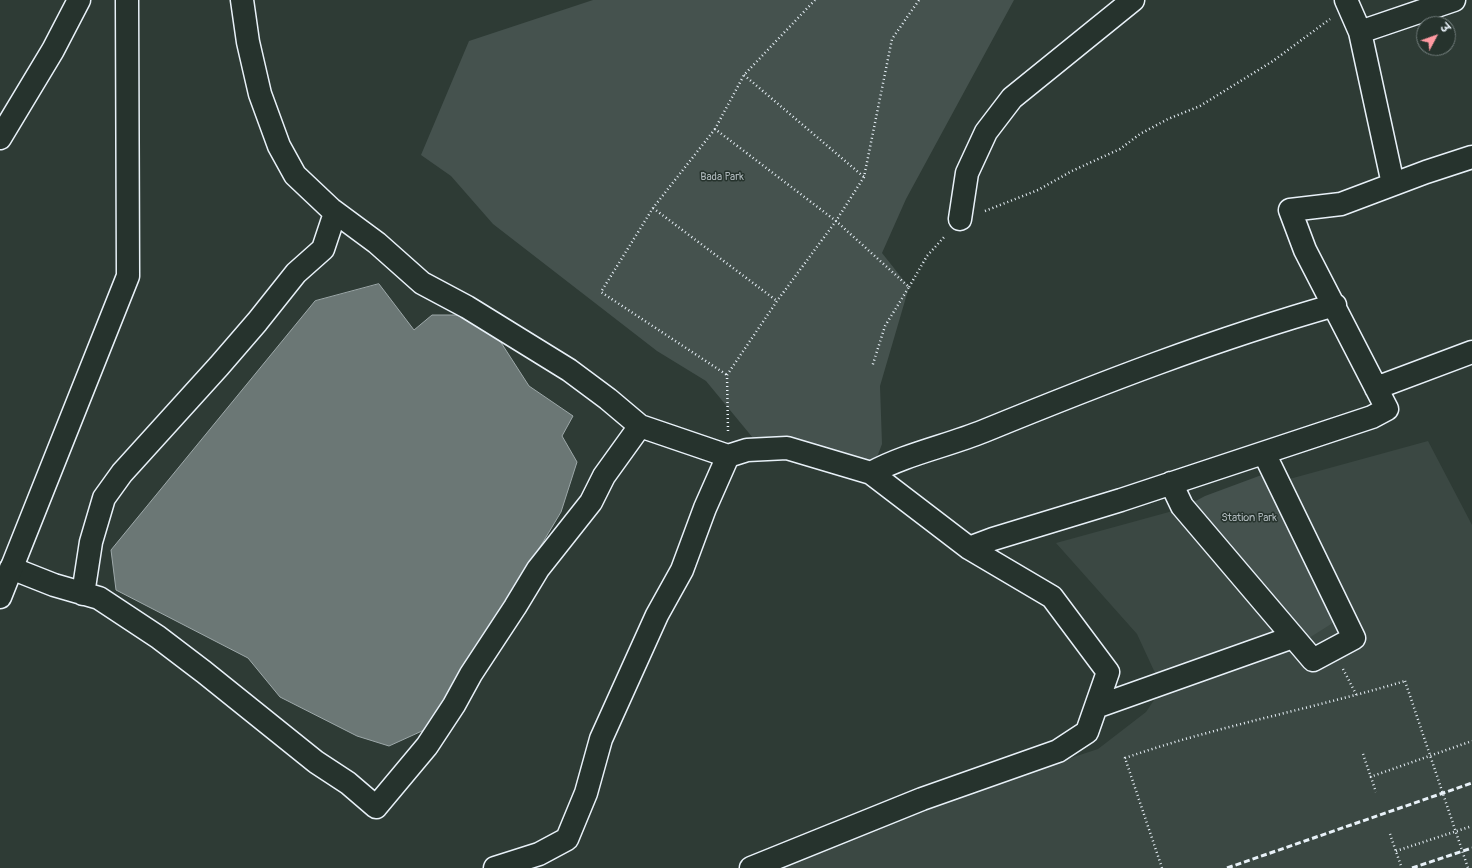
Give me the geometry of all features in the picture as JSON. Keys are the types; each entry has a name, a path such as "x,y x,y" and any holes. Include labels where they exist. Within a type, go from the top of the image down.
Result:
{"street":[{"path":"0,138 53,50 78,0"},
{"path":"0,597 128,276 127,0"},
{"path":"242,0 248,42 260,94 279,146 295,175 335,213 377,243 422,283 467,307 569,370 608,399 640,426 728,456 747,450 787,448 871,473 969,548 1052,597 1108,672 1087,732 1058,751 922,799 751,868"},
{"path":"960,219 967,173 986,132 1012,98 1133,0"},
{"path":"1360,32 1454,0"},
{"path":"1347,3 1360,32 1393,184"},
{"path":"969,548 993,539 1264,453 1372,417 1387,409 1306,250 1290,210 1341,204 1393,184 1472,157"},
{"path":"83,594 91,542 104,498 122,473 257,322 296,272 323,249 335,213"},
{"path":"871,473 887,465 974,435 1068,397 1170,359 1291,318 1335,305"},
{"path":"1376,388 1472,352"},
{"path":"11,568 54,585 98,598 158,636 316,762 348,783 376,807 427,746 538,569 591,502 604,476 640,426"},
{"path":"1171,483 1182,506 1313,660 1354,638 1264,453"},
{"path":"495,868 539,854 567,839 586,793 601,739 657,615 682,570 705,508 728,456"},
{"path":"1096,707 1293,637"}],"path":[{"path":"727,375 601,292 653,208 715,129 744,75 815,0"},
{"path":"728,456 727,375 777,301 836,221 864,177 892,39 920,0"},
{"path":"872,367 885,326 927,256 960,219 989,210 1038,190 1072,171 1120,149 1140,134 1168,119 1200,106 1273,61 1347,3"},
{"path":"744,75 864,177"},
{"path":"715,129 836,221 909,287"},
{"path":"653,208 777,301"},
{"path":"1333,649 1357,696"},
{"path":"1162,868 1125,758 1159,746 1357,696 1405,681 1468,868"},
{"path":"1370,777 1472,741"},
{"path":"1363,754 1376,792"},
{"path":"1396,851 1472,826"},
{"path":"1390,834 1401,866"}],"shaded area":[{"path":"379,284 414,330 432,315 468,315 500,341 529,386 573,416 562,436 577,462 561,512 433,726 389,746 357,736 280,697 248,658 116,590 111,550 315,301"},
{"path":"1428,441 1472,525 1472,868 748,868 946,799 1098,749 1146,712 1162,688 1137,634 1056,543"}],"green space":[{"name":"Bada Park","path":"593,0 1014,0 906,199 882,253 909,287 880,386 882,444 871,473 789,438 753,438 706,381 657,351 493,224 451,176 421,155 469,41"},
{"name":"Station Park","path":"1267,473 1339,619 1309,638 1190,504 1205,496"}],"railway":[{"path":"1227,868 1472,783"},
{"path":"1412,868 1472,848"}]}
